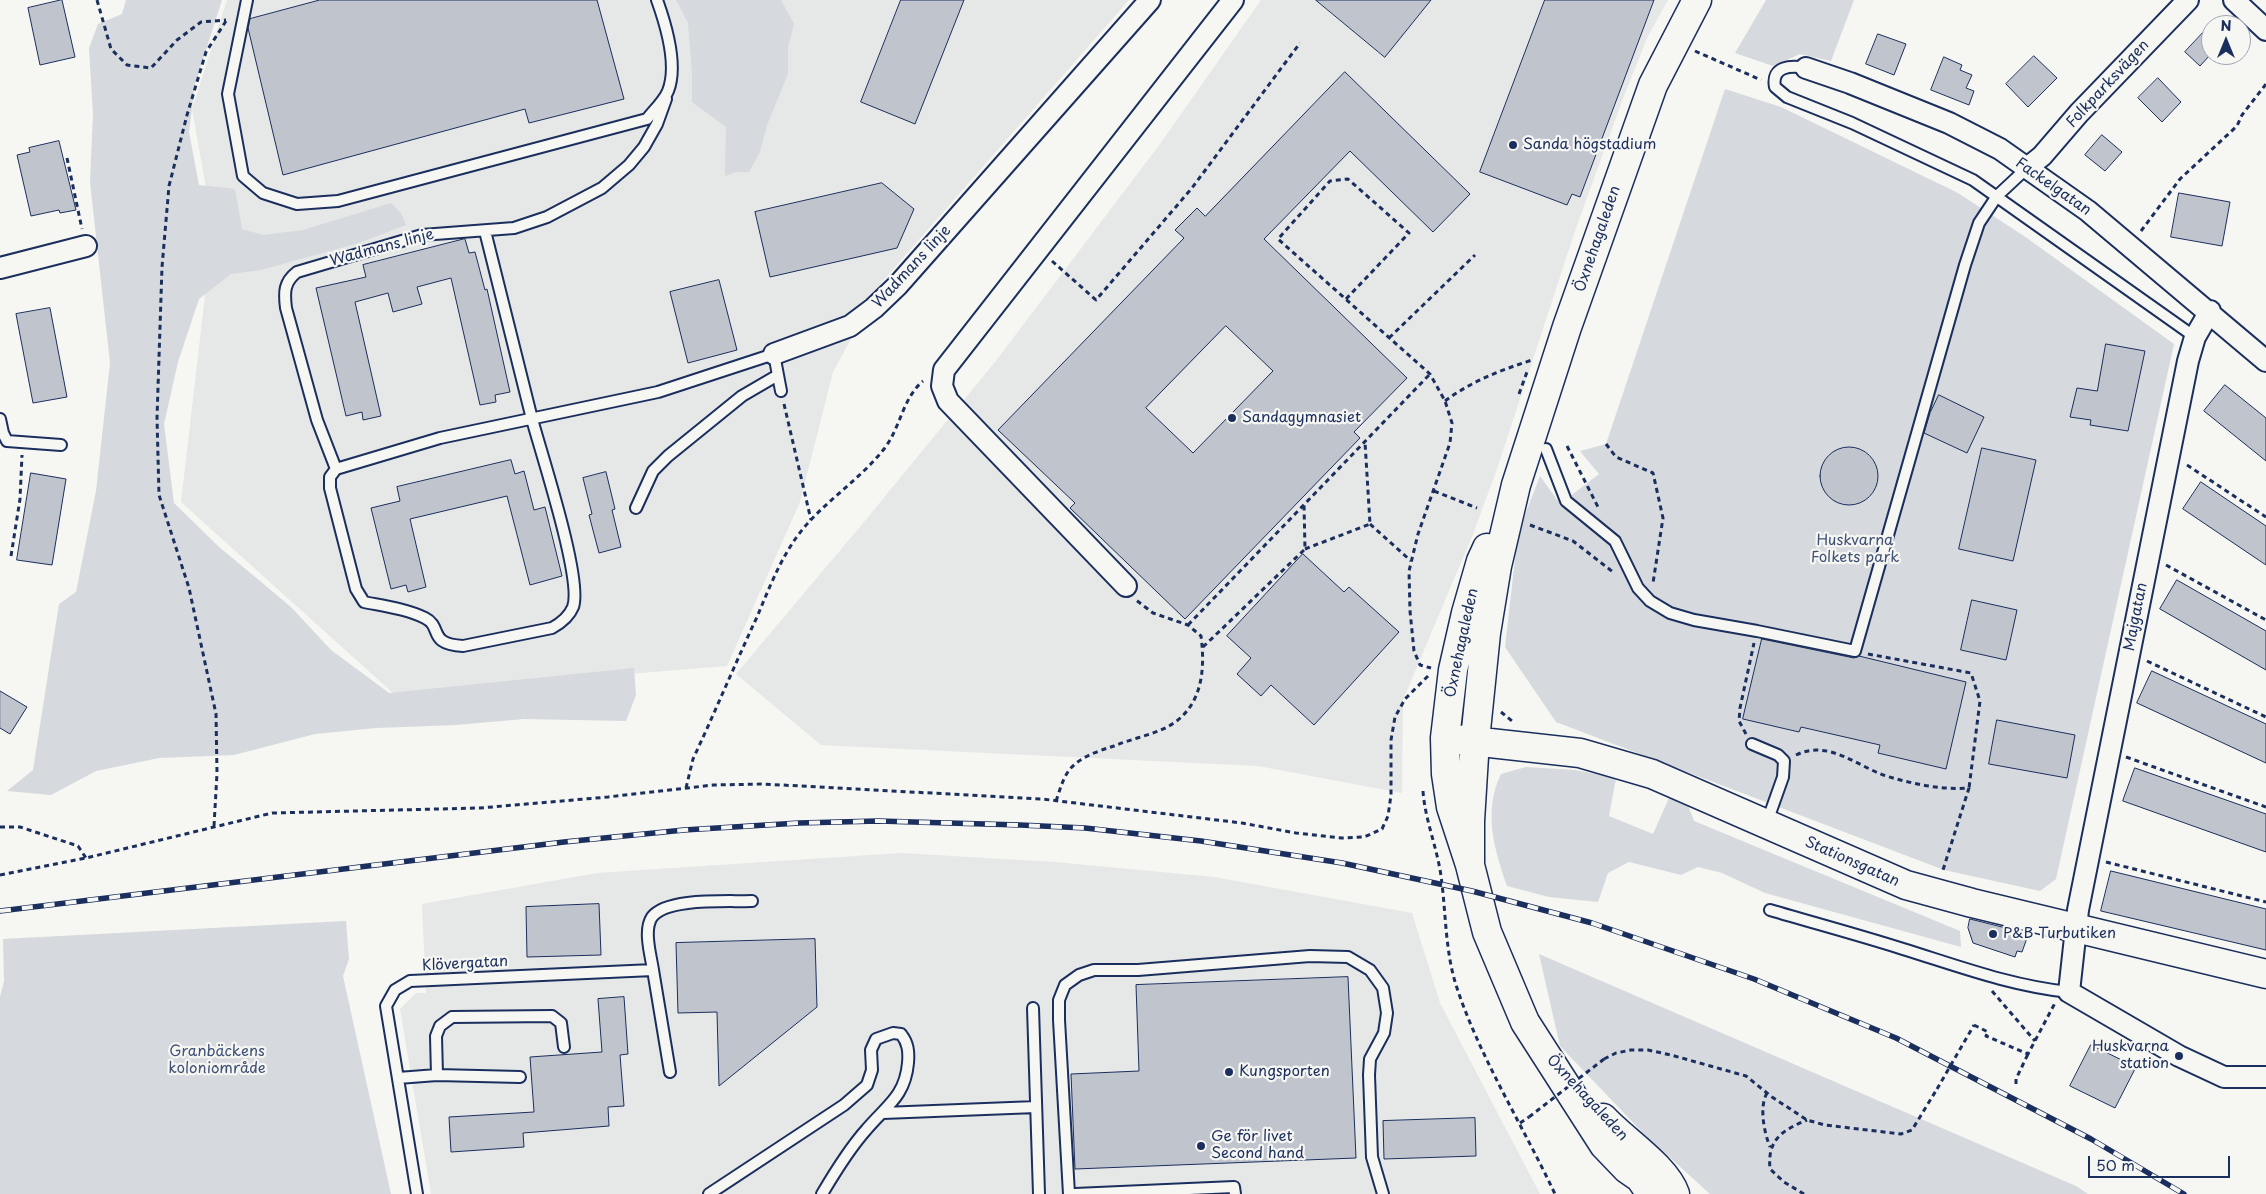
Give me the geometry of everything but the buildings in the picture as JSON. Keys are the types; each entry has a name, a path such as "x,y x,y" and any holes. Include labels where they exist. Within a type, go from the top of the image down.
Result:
{"street":[{"name":"Wadmans linje","path":"774,354 850,326 874,308 904,278 1150,0"},
{"path":"1126,586 948,401 942,386 944,370 1233,0"},
{"name":"Öxnehagaleden","path":"1470,865 1470,821 1475,740 1486,633 1495,575 1516,485 1567,328 1653,85 1697,0"},
{"name":"Folkparksvägen","path":"2027,168 2042,156 2079,113 2188,0"},
{"path":"2234,0 2266,30"},
{"name":"Fackelgatan","path":"1806,68 1850,83 1948,123 2000,149 2088,211 2210,311 2266,360"},
{"path":"0,268 86,246"},
{"name":"Majgatan","path":"2070,992 2076,927 2088,858 2148,555 2195,337 2210,311"},
{"name":"Öxnehagaleden","path":"1516,485 1481,561 1466,613 1453,670 1445,738 1446,774 1451,807 1470,865 1487,932 1517,1006 1604,1145 1627,1170 1671,1194"},
{"name":"Stationsgatan","path":"1445,738 1580,753 1611,761 1652,774 1906,885 1936,894 2266,974"},
{"path":"2070,992 2179,1056 2224,1077 2266,1077"},
{"name":"Öxnehagaleden","path":"1541,1047 1614,1131 1664,1174 1671,1194"},
{"path":"1627,1170 1639,1194"}],"lane":[{"path":"247,0 228,94 243,176 263,193 297,204 338,201 647,119 668,93"},
{"name":"Wadmans linje","path":"657,0 666,26 672,76 668,93 657,124 644,147 629,165 602,188 547,217 514,228 422,235 297,272 288,279 284,291 286,308 316,420 336,469 440,438 658,392 774,354"},
{"path":"1806,68 1795,66 1784,68 1777,72 1773,79 1775,86 1787,97 1852,123 1946,166 1997,196 2195,337"},
{"path":"1546,449 1566,501 1615,541 1638,588 1650,601 1670,613 1694,620 1757,630 1855,652 1965,265 1979,223 1997,196 2027,168"},
{"path":"336,469 330,477 330,488 356,589 364,602 414,613 428,620 438,638 448,646 463,646 552,628 564,621 573,606 573,579 564,532 485,231"},
{"path":"774,354 781,390"},
{"path":"636,508 653,471 668,456 742,396 778,375"},
{"path":"0,419 7,441 61,445"},
{"path":"1752,744 1778,756 1784,761 1784,777 1766,824"},
{"path":"670,1072 653,970 649,932 652,918 664,908 682,904 752,901"},
{"path":"1770,910 1998,979 2020,985 2070,992"},
{"path":"1069,1194 1059,1020 1059,1000 1066,985 1079,976 1094,970 1138,970 1310,956 1348,957 1370,970 1383,988 1387,1014 1384,1033 1370,1059 1369,1075 1372,1157 1383,1194"},
{"name":"Klövergatan","path":"417,1194 386,1006 395,990 410,982 653,970"},
{"path":"1033,1008 1039,1194"},
{"path":"437,1075 436,1036 440,1026 452,1017 552,1016 561,1023 564,1047"},
{"path":"709,1194 844,1105 867,1084 871,1077 871,1050 876,1039 893,1033 901,1034 908,1042 905,1084 883,1113 865,1130 822,1194"},
{"path":"398,1078 437,1075 520,1077"},
{"path":"883,1113 1036,1107"},
{"path":"1075,1194 1234,1187 1235,1194"}],"path":[{"path":"96,0 111,49 127,65 151,68 177,40 201,22 226,20"},
{"path":"214,826 218,773 216,714 189,588 159,494 156,418 162,267 169,186 187,115 206,52 232,13"},
{"path":"1675,41 1718,63 1750,76 1764,81 1773,79"},
{"path":"1038,250 1096,300 1192,188 1300,43"},
{"path":"2138,234 2146,226 2157,207 2180,179 2237,126 2242,115 2266,84"},
{"path":"67,158 86,246"},
{"path":"0,875 86,858 272,813 480,808 583,800 713,785 763,784 972,794 1056,801 1242,823 1296,833 1342,838 1364,837 1382,829 1388,816 1391,795 1391,740 1395,717 1405,699 1434,669 1420,665 1414,651 1409,571 1418,534 1450,443 1452,423 1445,401 1430,374 1278,239 1330,181 1348,179 1408,233 1346,299"},
{"path":"1389,338 1475,254"},
{"path":"1445,401 1461,389 1499,370 1533,360"},
{"path":"686,788 693,759 775,577 796,539 812,520 889,443 894,436 912,391 923,381 944,370"},
{"path":"1188,625 1430,374"},
{"path":"781,390 812,520"},
{"path":"11,556 20,499 23,442"},
{"path":"1364,442 1370,524 1411,561"},
{"path":"1606,444 1616,458 1653,473 1663,518 1650,601"},
{"path":"1567,446 1615,541"},
{"path":"2170,454 2266,517"},
{"path":"1434,491 1477,508"},
{"path":"1304,505 1305,549"},
{"path":"1202,647 1305,549 1370,524"},
{"path":"1527,524 1553,532 1573,541 1620,577 1638,588"},
{"path":"2148,555 2266,620"},
{"path":"1056,801 1064,778 1076,764 1098,751 1161,730 1178,721 1190,710 1198,693 1204,656 1201,636 1188,625 1152,613 1137,601 1126,586"},
{"path":"1752,744 1739,721 1740,708 1757,630"},
{"path":"1855,652 1971,673 1980,701 1969,788 1936,894"},
{"path":"2129,652 2266,717"},
{"path":"1784,761 1804,751 1814,749 1832,751 1872,771 1892,778 1948,789 1969,788"},
{"path":"2109,751 2266,807"},
{"path":"0,827 20,827 78,846 86,858"},
{"path":"2088,858 2266,902"},
{"path":"1988,987 2035,1041"},
{"path":"2016,1084 2016,1079 2028,1054 2055,1003 2070,992"},
{"path":"1520,1123 1604,1059 1630,1050 1648,1050 1746,1076 1767,1093 1808,1120 1825,1125 1901,1134 1912,1130 1974,1025 1988,1032 1986,1036 2028,1054"},
{"path":"1767,1093 1763,1100 1766,1136 1771,1147 1770,1169 1784,1182 1804,1194"},
{"path":"1771,1147 1780,1135 1791,1127 1808,1120"}],"shaded area":[{"path":"227,0 1129,0 882,282 833,372 800,502 727,666 393,693 181,502 213,227 192,109"},
{"name":"Sandagymnasiet","path":"1261,0 1668,0 1648,36 1624,96 1576,228 1497,469 1473,534 1403,700 1402,793 1258,766 821,745 736,674 995,362 1160,144"},
{"path":"901,853 1055,862 1214,877 1412,913 1440,1003 1540,1194 431,1194 400,1009 416,993 426,993 422,904 597,873"}],"green space":[{"path":"126,0 222,0 195,84 189,132 199,185 235,189 242,229 263,235 303,230 391,203 401,213 406,225 359,243 261,270 231,274 199,299 178,362 164,424 174,503 218,546 291,607 331,650 389,693 634,668 636,695 626,721 524,719 456,725 376,728 315,734 234,755 159,758 96,771 51,795 7,791 33,770 59,604 76,592 96,491 110,363 90,182 93,114 89,48 98,24 122,14"},
{"path":"676,0 781,0 794,24 788,47 788,74 767,125 760,152 749,172 736,172 725,176 726,127 692,102 688,23"},
{"path":"1766,0 1854,0 1831,61 1800,54 1773,66 1735,53"},
{"name":"Huskvarna Folkets park","path":"1725,89 1781,107 1958,193 2024,236 2174,344 2056,879 2040,891 1944,870 1556,722 1505,647 1518,533 1540,476 1560,504 1599,474 1580,451 1606,444"},
{"path":"1526,767 1575,770 1616,778 1609,816 1653,834 1669,798 1687,803 1694,821 1960,931 1961,947 1765,893 1722,873 1698,867 1681,875 1629,862 1608,873 1598,902 1549,897 1507,886 1492,830 1493,802 1501,774"},
{"name":"Granbäckens koloniområde","path":"346,921 349,959 343,976 391,1194 0,1194 0,997 4,981 3,939"},
{"path":"1539,954 2076,1186 2088,1194 1710,1194 1643,1133 1560,1046"}],"railway":[{"path":"0,911 564,842 684,830 799,823 878,821 1020,825 1085,828 1201,841 1342,863 1472,891 1592,923 1754,979 1896,1038 2091,1139 2184,1194"}],"place":[{"name":"Sanda högstadium","path":"1513,145"},
{"name":"Sandagymnasiet","path":"1232,418"},
{"name":"P&B Turbutiken","path":"1993,934"},
{"name":"Huskvarna station","path":"2179,1056"},
{"name":"Kungsporten","path":"1229,1072"},
{"name":"Ge för livet Second hand","path":"1201,1146"}]}
